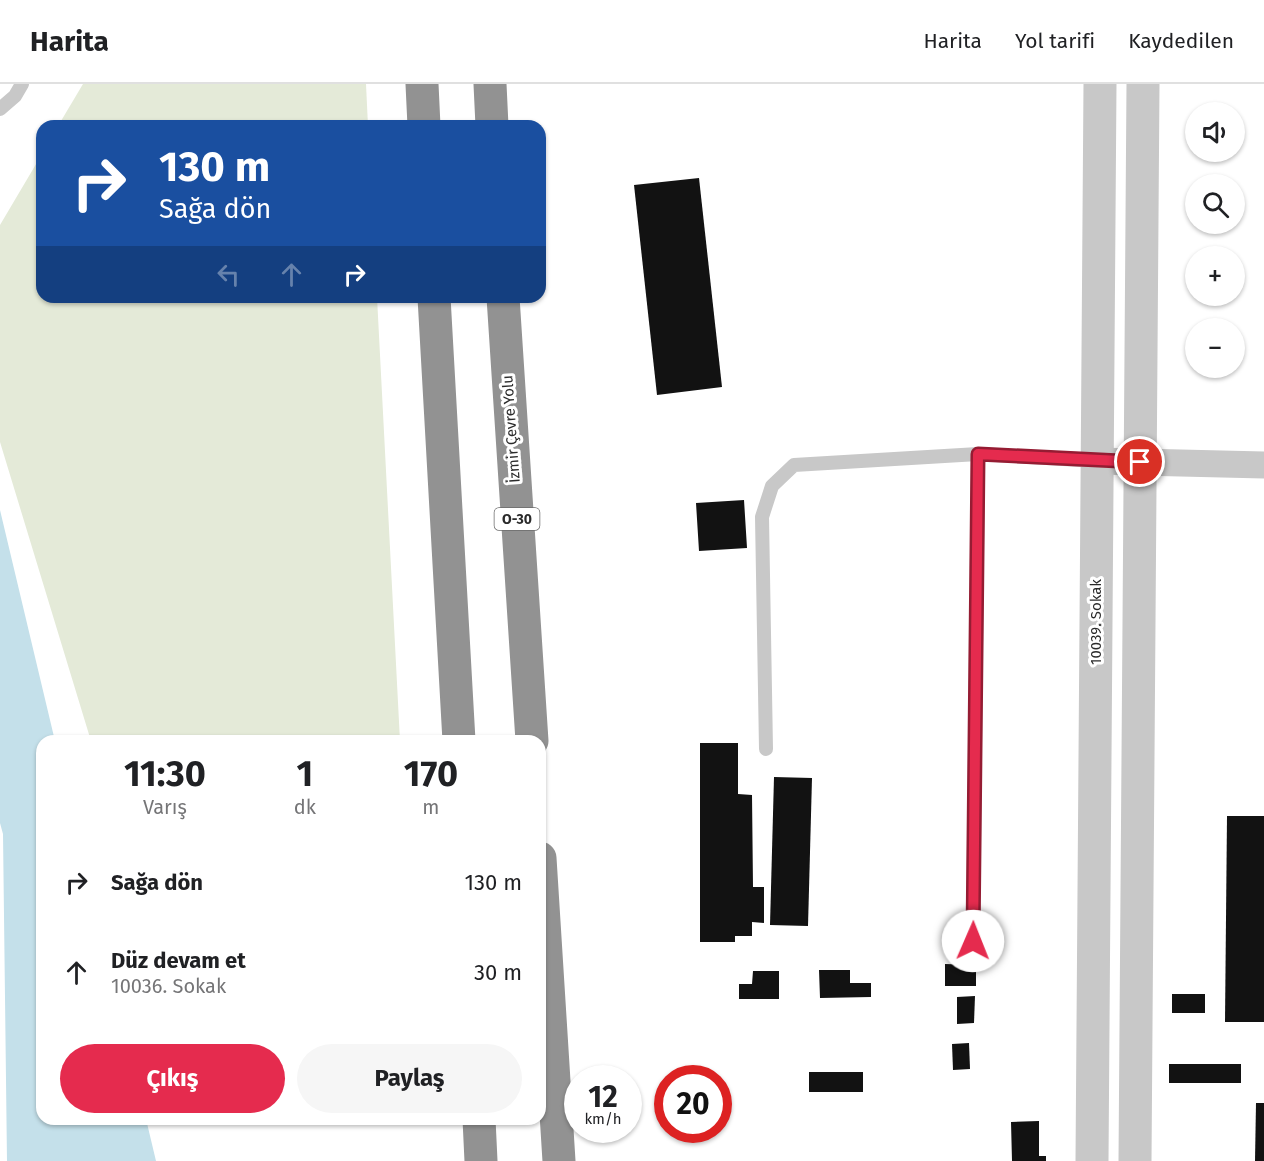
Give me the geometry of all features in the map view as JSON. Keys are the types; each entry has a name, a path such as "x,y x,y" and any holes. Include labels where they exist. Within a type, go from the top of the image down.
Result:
{"highway":[{"path":"422,84 424,120"},
{"path":"490,84 492,120"},
{"path":"434,303 459,735"},
{"name":"İzmir Çevre Yolu","path":"503,303 532,735"},
{"path":"546,954 559,1161"},
{"path":"479,1125 481,1161"}],"street":[{"name":"10039. Sokak","path":"1092,1161 1100,84"},
{"path":"1135,1161 1143,84"},
{"path":"1097,461 1264,465"}],"lane":[{"path":"0,109 15,96 22,84"},
{"path":"973,941 978,454"},
{"path":"766,749 762,517 772,486 794,465 978,454 1097,461"}],"green space":[{"path":"83,84 366,84 368,120 62,120"},
{"path":"36,164 36,303 377,303 400,735 89,735 0,442 0,225"}],"water":[{"path":"0,510 54,735 36,735 36,1125 147,1125 156,1161 7,1161 3,834 0,823"}],"building":[{"path":"699,178 722,387 657,395 634,185"},
{"path":"744,500 747,548 699,551 696,503"},
{"path":"700,743 738,743 738,794 752,795 753,887 764,887 764,923 752,922 752,936 735,936 735,942 700,942"},
{"path":"774,777 812,778 808,926 770,925"},
{"path":"1227,816 1264,816 1264,1022 1225,1022"},
{"path":"945,964 976,965 976,986 945,986"},
{"path":"819,970 850,970 850,983 871,983 871,997 820,998"},
{"path":"753,971 779,971 779,999 739,999 739,984 752,984"},
{"path":"1172,994 1205,994 1205,1013 1172,1013"},
{"path":"975,996 974,1023 957,1024 957,997"},
{"path":"969,1043 970,1069 953,1070 952,1044"},
{"path":"1169,1064 1241,1064 1241,1083 1169,1083"},
{"path":"809,1072 863,1072 863,1092 809,1092"},
{"path":"1256,1103 1264,1103 1264,1161 1255,1161"},
{"path":"1039,1121 1039,1156 1046,1156 1046,1161 1012,1161 1011,1122"}],"route":[{"path":"973,941 978,454 1140,462"}]}
